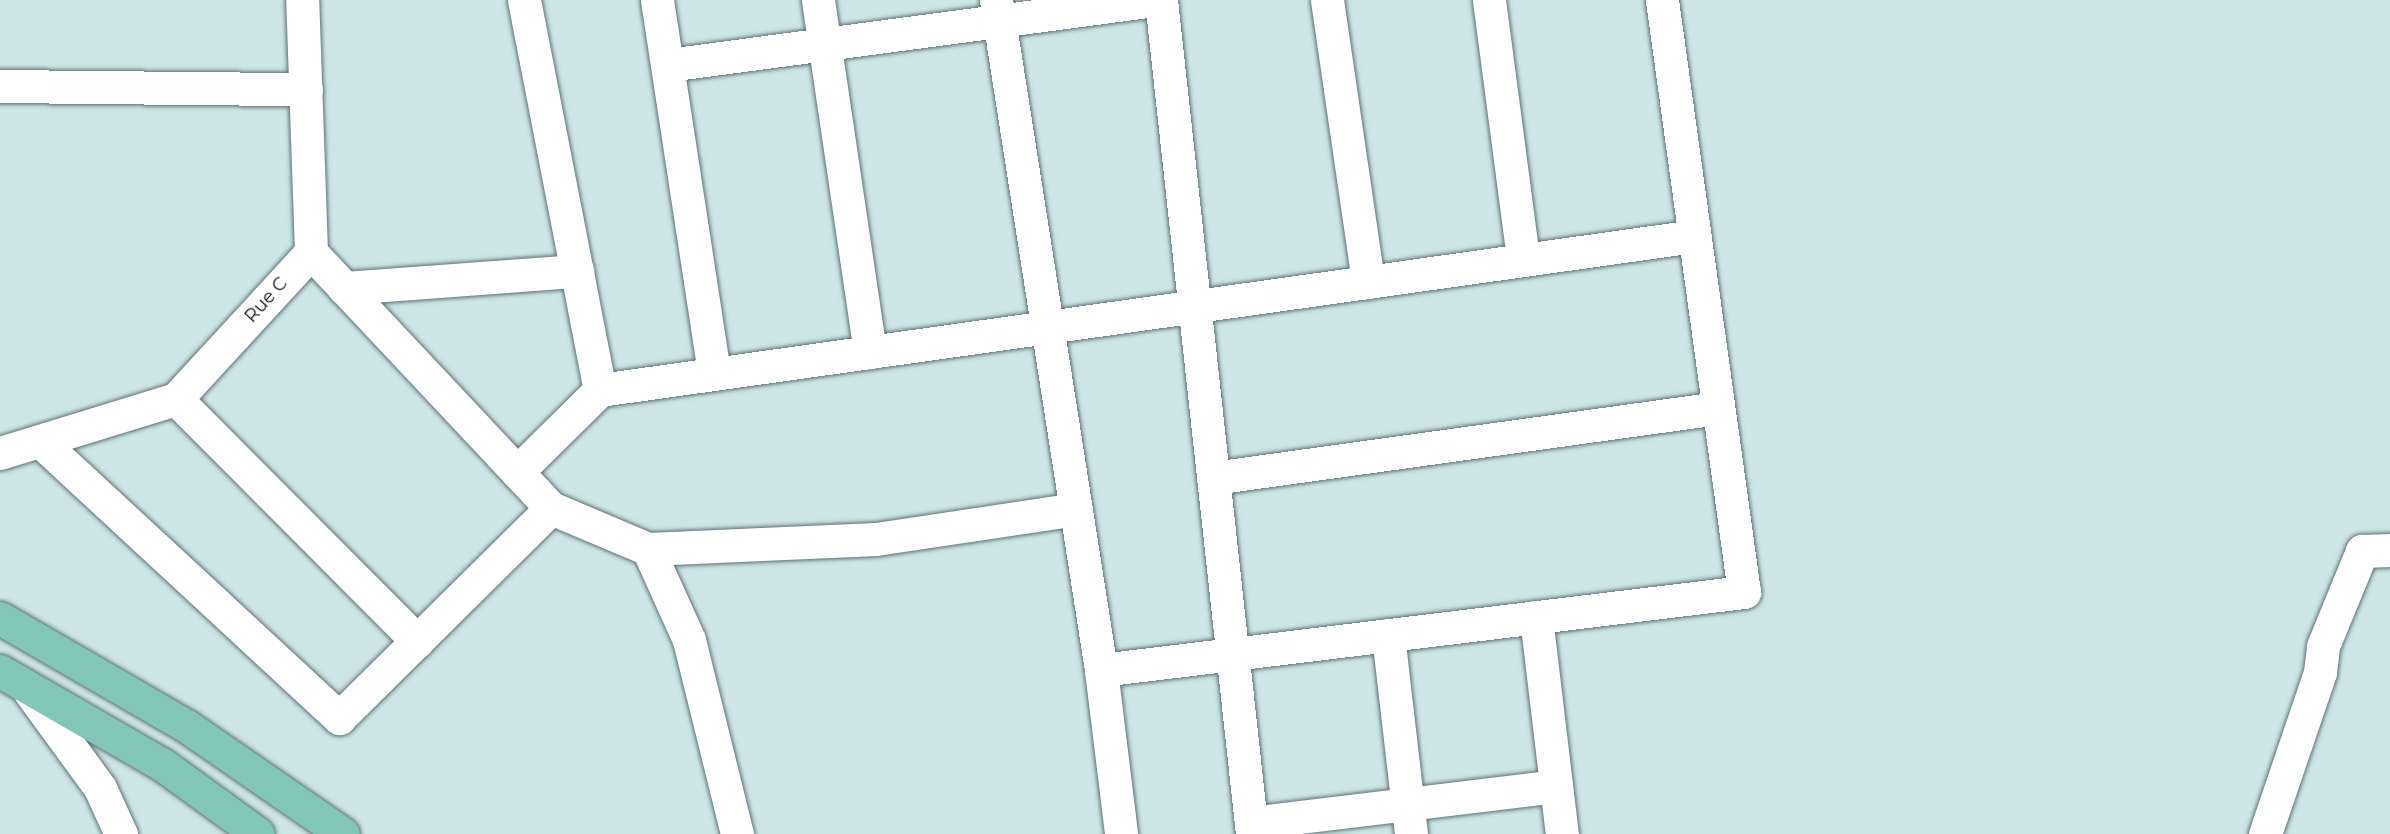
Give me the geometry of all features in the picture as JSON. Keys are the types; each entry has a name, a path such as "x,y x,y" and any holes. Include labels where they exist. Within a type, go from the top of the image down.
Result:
{"main road":[{"path":"0,618 188,727 343,834"},
{"path":"0,671 30,692 163,765 258,834"}],"street":[{"path":"302,0 310,252 551,508 648,549 876,539 1076,509"},
{"path":"524,0 600,390"},
{"path":"657,0 714,374"},
{"path":"818,0 870,352"},
{"path":"668,65 825,46 998,11 1156,0"},
{"path":"1161,0 1252,829 1407,801 1556,786"},
{"path":"1327,0 1368,282"},
{"path":"1489,0 1523,260"},
{"path":"1101,670 1744,592 1662,0"},
{"path":"998,11 1101,670 1121,834"},
{"path":"0,86 306,89"},
{"path":"517,472 600,390 1695,236"},
{"name":"Rue C","path":"176,399 310,252"},
{"path":"344,288 577,272"},
{"path":"0,453 176,399 417,641"},
{"path":"1213,478 1718,408"},
{"path":"40,441 339,718 551,508"},
{"path":"648,549 689,640 737,834"},
{"path":"2265,834 2320,672 2323,646 2362,551 2390,550"},
{"path":"1536,617 1562,834"},
{"path":"1388,635 1411,834"},
{"path":"30,692 100,788 121,834"}]}
